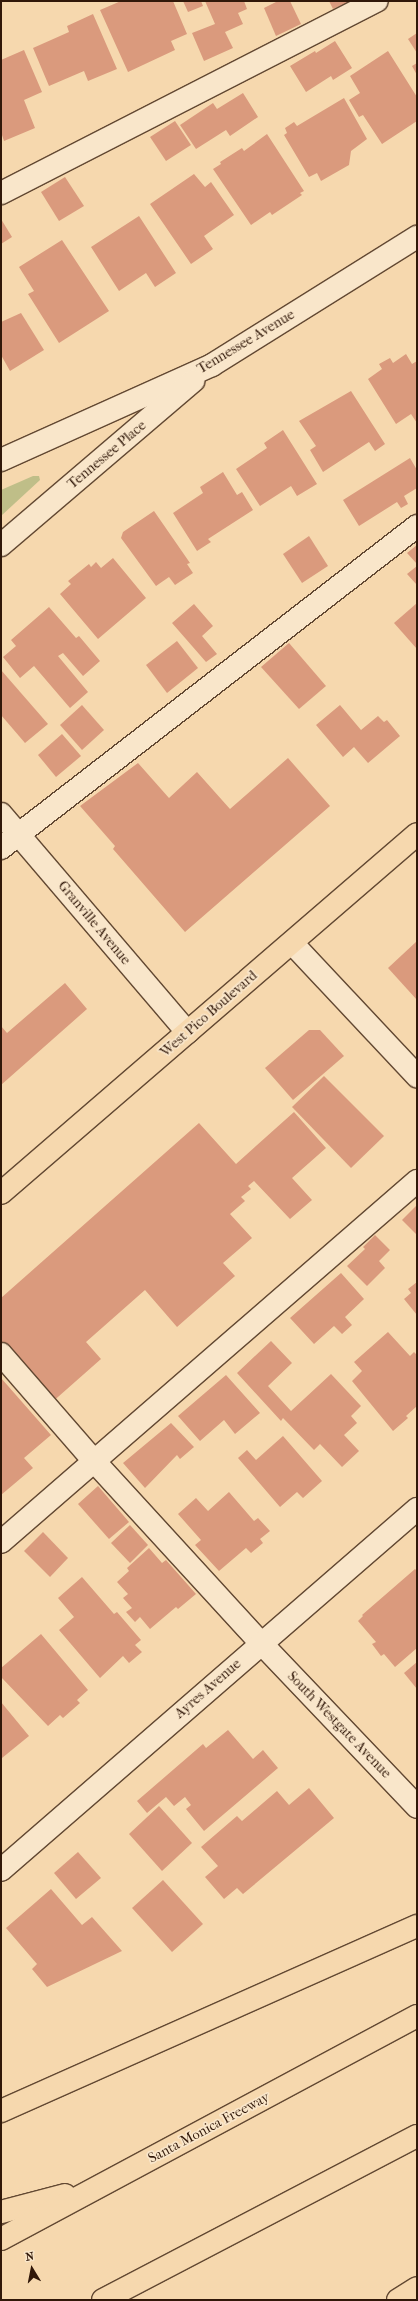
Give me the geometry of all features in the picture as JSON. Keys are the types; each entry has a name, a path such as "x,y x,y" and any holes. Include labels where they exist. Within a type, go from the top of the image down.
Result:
{"main road":[{"name":"West Pico Boulevard","path":"1,1193 417,834"},
{"path":"1,2110 417,1926"},
{"name":"Santa Monica Freeway","path":"1,2239 417,2016"},
{"path":"103,2300 417,2136"},
{"path":"1,2212 105,2184"},
{"path":"398,2300 417,2288"}],"street":[{"path":"1,193 377,1"},
{"name":"Tennessee Avenue","path":"1,460 212,365 417,237"},
{"name":"Tennessee Place","path":"1,545 212,365"},
{"path":"1,848 417,526"},
{"name":"Granville Avenue","path":"1,814 187,1032"},
{"path":"292,943 417,1076"},
{"path":"1,1542 417,1181"},
{"name":"South Westgate Avenue","path":"1,1354 94,1461 261,1643 417,1807"},
{"name":"Ayres Avenue","path":"1,1870 417,1509"}],"shaded area":[{"path":"33,476 39,476 40,480 1,516 1,490"}],"building":[{"path":"121,1 173,1 187,34 171,41 175,50 128,72 100,10"},
{"path":"183,1 201,1 203,6 188,12"},
{"path":"205,1 244,1 247,9 238,13 243,24 225,32 233,48 204,61 192,33 215,24"},
{"path":"278,1 290,1 301,24 276,36 264,8"},
{"path":"329,1 351,1 333,9"},
{"path":"93,14 117,69 88,81 84,71 49,86 33,48 69,32 67,26"},
{"path":"417,33 417,53 408,39"},
{"path":"335,41 352,68 333,80 331,76 306,92 290,66 315,51 316,53"},
{"path":"24,50 42,92 24,100 35,128 4,141 1,132 1,60"},
{"path":"388,51 417,97 417,121 382,144 363,115 359,117 349,100 360,93 350,76"},
{"path":"417,63 417,75 412,66"},
{"path":"243,93 258,117 230,136 226,130 196,149 180,125 213,103 217,109"},
{"path":"344,98 367,139 351,151 349,165 321,181 317,173 309,177 284,135 287,133 285,128 294,122 297,126"},
{"path":"175,121 191,145 166,161 150,137"},
{"path":"267,134 304,191 300,193 302,195 272,215 270,212 251,225 213,169 221,164 220,162 242,148 244,151"},
{"path":"194,174 205,187 211,182 234,215 204,236 213,249 191,264 150,204"},
{"path":"65,177 84,206 59,221 41,192"},
{"path":"139,216 176,273 155,287 146,273 119,291 91,247"},
{"path":"1,219 12,237 1,244"},
{"path":"62,240 109,311 59,343 28,294 34,291 19,267"},
{"path":"21,313 44,350 10,371 1,355 1,322"},
{"path":"406,354 412,364 417,361 417,423 411,414 396,424 368,379 382,369 379,364 390,358 393,363"},
{"path":"351,391 385,444 375,451 369,442 323,472 310,450 316,446 299,421"},
{"path":"283,430 317,484 297,496 291,486 260,506 236,469 267,448 264,443"},
{"path":"410,458 417,470 417,488 404,496 408,504 401,508 397,502 359,526 343,500"},
{"path":"223,472 237,495 242,492 253,510 208,539 211,542 197,551 173,513 203,493 200,487"},
{"path":"154,511 190,563 187,564 193,573 175,585 169,577 156,586 121,538 123,532"},
{"path":"309,536 328,566 302,583 283,554"},
{"path":"417,545 417,564 407,553"},
{"path":"113,558 146,598 98,639 60,594 71,584 68,581 89,564 91,567 96,562 101,568"},
{"path":"417,566 417,585 407,574"},
{"path":"417,603 417,649 394,623"},
{"path":"194,604 213,626 202,636 217,654 206,662 172,623"},
{"path":"49,607 76,638 79,636 100,661 83,676 63,653 58,656 88,692 70,708 34,666 20,678 3,657 16,646 11,640"},
{"path":"177,641 198,668 167,693 146,665"},
{"path":"289,643 326,686 299,709 261,667"},
{"path":"1,670 48,724 25,743 1,715"},
{"path":"82,705 104,730 82,750 60,725"},
{"path":"340,705 361,730 378,716 384,722 387,720 400,736 368,763 354,747 343,757 316,725"},
{"path":"62,734 81,756 56,777 38,755"},
{"path":"288,758 330,806 185,932 113,849 115,846 80,806 138,763 169,798 197,772 230,809"},
{"path":"417,941 417,1000 388,968"},
{"path":"65,983 87,1009 1,1085 1,1026 7,1033"},
{"path":"309,1030 320,1030 344,1056 293,1100 265,1068"},
{"path":"324,1076 384,1136 351,1168 292,1107"},
{"path":"294,1112 326,1148 292,1178 312,1200 290,1219 254,1181 248,1186 251,1189 241,1197 245,1201 230,1214 252,1238 223,1263 235,1276 177,1327 145,1290 86,1342 101,1359 50,1404 1,1349 1,1298 199,1123 236,1164"},
{"path":"417,1205 417,1235 402,1220"},
{"path":"375,1235 390,1250 379,1261 385,1268 367,1286 347,1266 365,1249 363,1247"},
{"path":"341,1273 364,1299 345,1317 352,1325 342,1334 334,1326 314,1344 290,1318"},
{"path":"417,1282 417,1315 404,1299 411,1293 408,1289"},
{"path":"388,1332 410,1356 414,1352 417,1355 417,1406 406,1416 408,1418 393,1431 352,1381 362,1371 354,1362"},
{"path":"271,1341 292,1363 268,1386 291,1411 331,1374 361,1406 351,1416 357,1423 344,1435 359,1451 342,1467 320,1444 314,1450 283,1418 281,1421 237,1373"},
{"path":"226,1375 260,1413 235,1434 224,1420 200,1441 178,1416"},
{"path":"1,1378 51,1435 24,1458 33,1468 1,1495"},
{"path":"171,1423 194,1447 180,1459 177,1455 145,1488 123,1463"},
{"path":"283,1436 322,1481 303,1498 297,1492 280,1507 238,1458 247,1450 256,1460"},
{"path":"98,1486 129,1522 109,1539 78,1504"},
{"path":"229,1492 254,1521 258,1518 270,1531 260,1539 263,1543 251,1553 246,1548 219,1571 195,1545 201,1540 178,1514 196,1498 208,1511"},
{"path":"130,1525 148,1545 130,1563 111,1543"},
{"path":"43,1532 68,1558 50,1577 24,1551"},
{"path":"149,1548 162,1563 166,1560 196,1594 178,1609 176,1607 150,1629 140,1617 135,1622 126,1612 132,1608 123,1598 128,1594 117,1582 129,1571 127,1568"},
{"path":"415,1569 417,1571 417,1648 395,1667 384,1654 381,1656 372,1644 376,1642 358,1621 363,1616 362,1615"},
{"path":"82,1577 114,1614 117,1612 141,1640 135,1645 142,1652 129,1663 123,1656 100,1678 59,1630 74,1617 58,1598"},
{"path":"41,1634 88,1690 77,1700 80,1703 63,1718 60,1715 48,1726 1,1677 1,1668"},
{"path":"417,1662 417,1689 404,1673"},
{"path":"1,1702 29,1736 2,1758 1,1757"},
{"path":"228,1730 253,1759 263,1750 278,1768 204,1831 186,1809 191,1805 185,1797 174,1806 166,1797 147,1813 137,1801 203,1744 206,1748"},
{"path":"309,1788 334,1818 243,1894 237,1888 224,1899 205,1877 218,1866 201,1847 237,1816 242,1821 277,1791 289,1805"},
{"path":"159,1806 192,1843 162,1871 129,1834"},
{"path":"78,1852 101,1878 76,1899 54,1873"},
{"path":"163,1880 203,1924 172,1952 132,1908"},
{"path":"51,1889 82,1925 92,1917 122,1951 47,1987 32,1969 37,1964 6,1928"}]}
